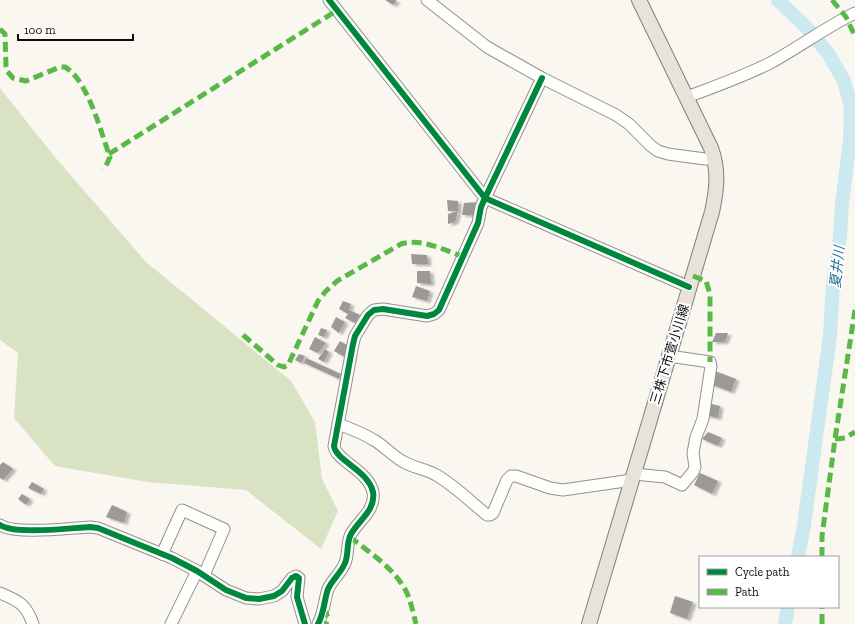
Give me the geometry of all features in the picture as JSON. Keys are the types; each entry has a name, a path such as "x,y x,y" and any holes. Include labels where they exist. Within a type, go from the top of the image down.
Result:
{"main road":[{"name":"三株下市萱小川線","path":"589,624 717,191 715,159 687,97 639,0"}],"street":[{"path":"427,0 487,47 540,82 616,115 629,124 648,143 658,150 668,154 715,159"},
{"path":"330,1 485,198 689,287"},
{"path":"687,97 740,77 773,61 855,13"},
{"path":"318,624 322,616 324,601 329,587 345,564 348,542 352,533 366,515 372,502 373,492 367,480 360,472 334,450 355,336 368,315 374,310 383,309 427,316 440,310 478,223 485,198 540,82"},
{"path":"338,424 373,439 407,464 425,469 439,476 487,515 492,513 507,480 511,476 516,476 550,488 563,490 633,477 665,477 682,485 693,472 695,467 693,453 696,437 703,419 711,366 710,362 669,356"},
{"path":"162,554 182,510 224,528 171,624"},
{"path":"0,525 5,528 21,531 90,527 98,528 162,554 200,573 226,590 246,598 259,599 274,596 282,591 292,578 296,576 299,578 297,597 305,624"},
{"path":"0,593 23,605 29,612 33,624"}],"green space":[{"path":"0,88 54,156 146,262 291,381 315,422 322,479 338,511 321,549 246,490 148,482 55,466 14,418 18,353 0,340"}],"building":[{"path":"385,0 395,0 397,1 393,5"},
{"path":"447,200 458,201 458,211 448,211"},
{"path":"478,202 478,215 462,215 464,203"},
{"path":"458,211 455,222 448,224 448,214"},
{"path":"411,254 427,255 428,264 412,264"},
{"path":"417,271 430,271 431,284 417,283"},
{"path":"416,286 430,291 427,301 412,297"},
{"path":"343,301 351,304 349,310 360,315 355,323 345,318 348,314 339,309"},
{"path":"336,317 345,322 339,333 331,327"},
{"path":"321,328 327,330 324,337 318,335"},
{"path":"716,333 728,333 725,342 712,342"},
{"path":"315,337 326,343 318,353 309,349"},
{"path":"340,341 352,348 348,359 334,351"},
{"path":"325,349 329,352 324,362 318,359"},
{"path":"299,354 305,356 301,363 295,360"},
{"path":"306,358 341,374 339,379 304,363"},
{"path":"715,371 736,379 731,392 710,384"},
{"path":"708,403 720,406 718,418 705,415"},
{"path":"708,432 722,438 718,446 702,439"},
{"path":"3,462 13,469 3,480 0,478 0,465"},
{"path":"700,473 718,481 712,494 694,485"},
{"path":"32,482 44,489 41,494 28,488"},
{"path":"22,494 30,499 26,505 18,499"},
{"path":"112,505 127,512 124,523 106,517"},
{"path":"675,596 693,602 687,619 670,613"}],"waterway":[{"name":"夏井川","path":"778,0 805,26 828,53 844,81 851,106 850,141 842,203 840,237 833,284 830,336 804,525 798,556"},
{"name":"夏井川","path":"785,624 788,608"}],"marked path":[{"path":"832,0 846,17 855,36"},
{"path":"109,154 336,11"},
{"path":"0,29 5,34 7,71 13,78 26,81 60,67 65,67 80,83 93,108 110,157 104,170"},
{"path":"243,335 278,365 284,367 288,365 318,301 337,281 401,244 425,244 441,248 464,257"},
{"path":"693,276 706,281 710,294 710,362"},
{"path":"822,556 822,536 835,439 855,310"},
{"path":"835,439 845,438 855,432"},
{"path":"350,537 381,561 395,575 406,591 416,624"},
{"path":"323,608 328,617 326,624"},
{"path":"822,608 822,624"}],"cycle path":[{"path":"329,0 485,198 689,287"},
{"path":"318,624 322,616 328,589 345,563 349,537 369,510 373,498 373,492 370,484 359,472 340,456 334,446 355,336 368,315 374,310 383,309 427,316 434,314 439,310 478,223 481,207 542,78"},
{"path":"0,525 18,530 98,528 172,558 197,571 226,590 246,598 259,599 274,596 282,591 292,578 296,576 299,578 297,597 305,624"}]}
